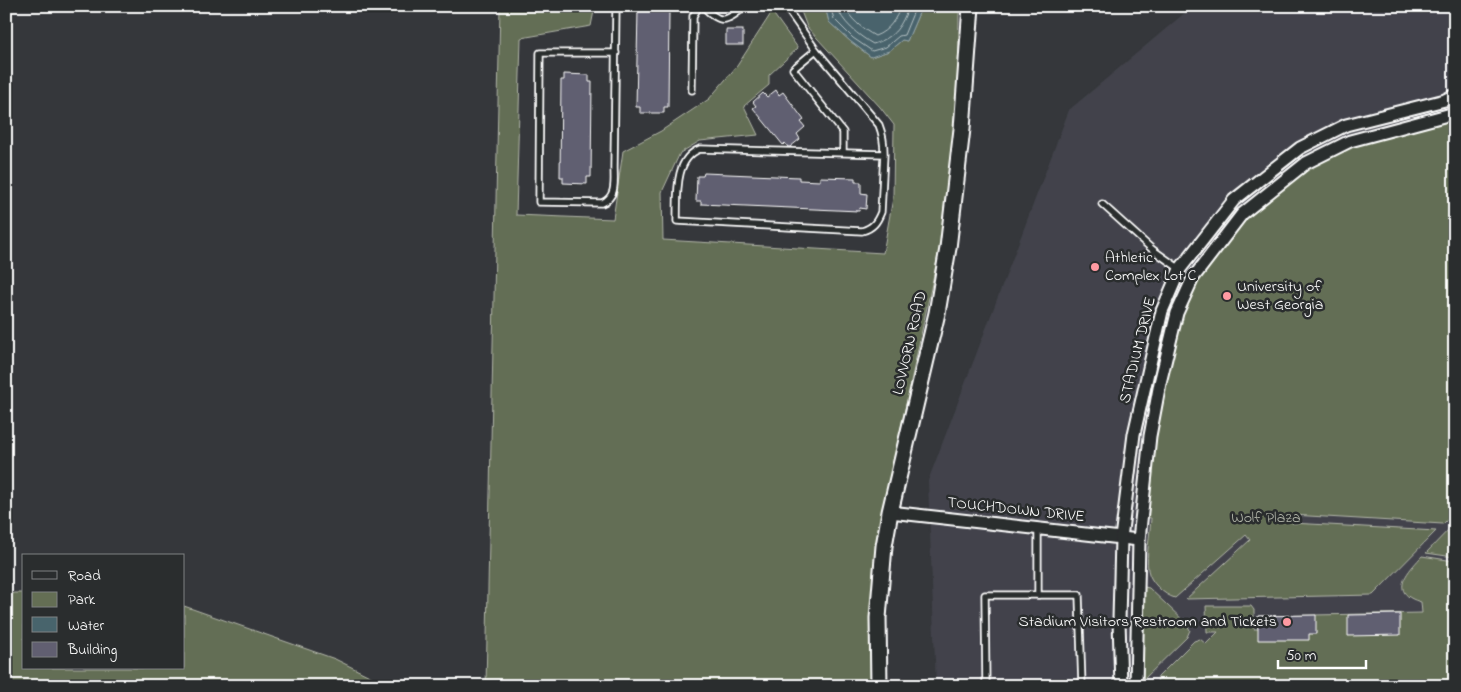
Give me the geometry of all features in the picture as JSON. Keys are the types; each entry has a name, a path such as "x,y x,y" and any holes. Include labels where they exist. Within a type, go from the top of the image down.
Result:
{"street":[{"name":"LOVVORN ROAD","path":"879,686 878,618 880,584 890,512 936,313 948,248 962,129 971,6"},
{"name":"STADIUM DRIVE","path":"1121,686 1119,621 1121,538 1134,434 1162,310 1180,269 1234,200 1300,148 1346,124 1445,100 1455,95"},
{"name":"STADIUM DRIVE","path":"1136,686 1139,540 1150,436 1160,383 1177,313 1193,278 1242,214 1306,163 1350,141 1455,114"},
{"name":"TOUCHDOWN DRIVE","path":"890,512 1139,540"}],"lane":[{"path":"616,6 616,53 614,184 611,197 602,203 538,202 540,53 616,53"},
{"path":"692,90 693,16 699,6"},
{"path":"703,6 713,18 722,20 731,17 746,6"},
{"path":"787,6 816,50 879,125 883,135 884,154 881,212 874,225 862,230 677,221 678,181 684,164 693,152 700,149 884,154"},
{"path":"816,50 793,69 843,132 843,152"},
{"path":"1102,204 1153,250 1180,269"},
{"path":"1038,529 1038,595"},
{"path":"986,686 985,595 1079,595 1082,686"}],"shaded area":[{"name":"University of West Georgia","path":"1193,6 1455,6 1455,686 936,686 928,481 1069,110"}],"green space":[{"path":"500,6 595,6 591,26 521,38 516,215 613,219 623,151 661,131 709,99 737,66 772,12 798,48 769,75 769,85 744,106 758,135 700,141 680,153 662,192 663,240 883,253 893,198 894,125 807,27 799,6 825,6 829,22 871,57 889,51 902,40 907,41 922,6 959,6 958,106 948,209 878,535 872,610 872,686 486,686"},
{"name":"Wolf Plaza","path":"1455,115 1455,512 1443,524 1292,515 1292,523 1436,531 1373,595 1186,599 1250,540 1246,535 1175,598 1166,594 1149,575 1148,570 1151,518 1144,517 1148,473 1175,331 1198,278 1230,233 1276,187 1336,151"},
{"path":"1455,523 1455,686 1156,686 1158,677 1194,641 1200,639 1206,644 1218,632 1207,632 1206,606 1251,606 1254,610 1254,629 1258,629 1258,616 1422,613 1421,602 1405,593 1403,588 1406,575 1422,556 1454,561 1454,557 1426,553"},
{"path":"1140,586 1149,588 1186,623 1190,630 1187,637 1142,681"},
{"path":"22,593 22,670 185,670 185,606 335,659 390,686 6,686 6,596"}],"water":[{"path":"825,6 922,6 907,41 902,40 889,51 871,57 829,22"}],"building":[{"path":"642,6 666,6 666,11 669,11 668,107 664,107 664,113 640,113 640,107 636,107 638,10 642,10"},
{"path":"726,30 743,30 743,45 726,45"},
{"path":"564,74 589,75 589,82 592,82 591,177 587,177 587,184 563,183 563,177 560,177 561,80 564,80"},
{"path":"776,90 779,95 783,92 804,120 801,122 805,127 797,134 800,139 790,147 785,143 783,145 753,108 756,106 753,102 763,93 767,97"},
{"path":"704,173 799,177 799,180 820,181 820,177 855,178 855,182 861,182 861,193 867,194 866,209 860,208 859,211 701,204 701,201 696,201 697,176 703,176"},
{"path":"1400,614 1400,635 1348,636 1348,615"},
{"name":"Stadium Visitors Restroom and Tickets","path":"1316,615 1316,634 1309,634 1309,640 1258,640 1258,616"}],"place":[{"name":"Athletic Complex Lot C","path":"1095,267"},
{"name":"University of West Georgia","path":"1227,296"},
{"name":"Stadium Visitors Restroom and Tickets","path":"1287,622"}]}
